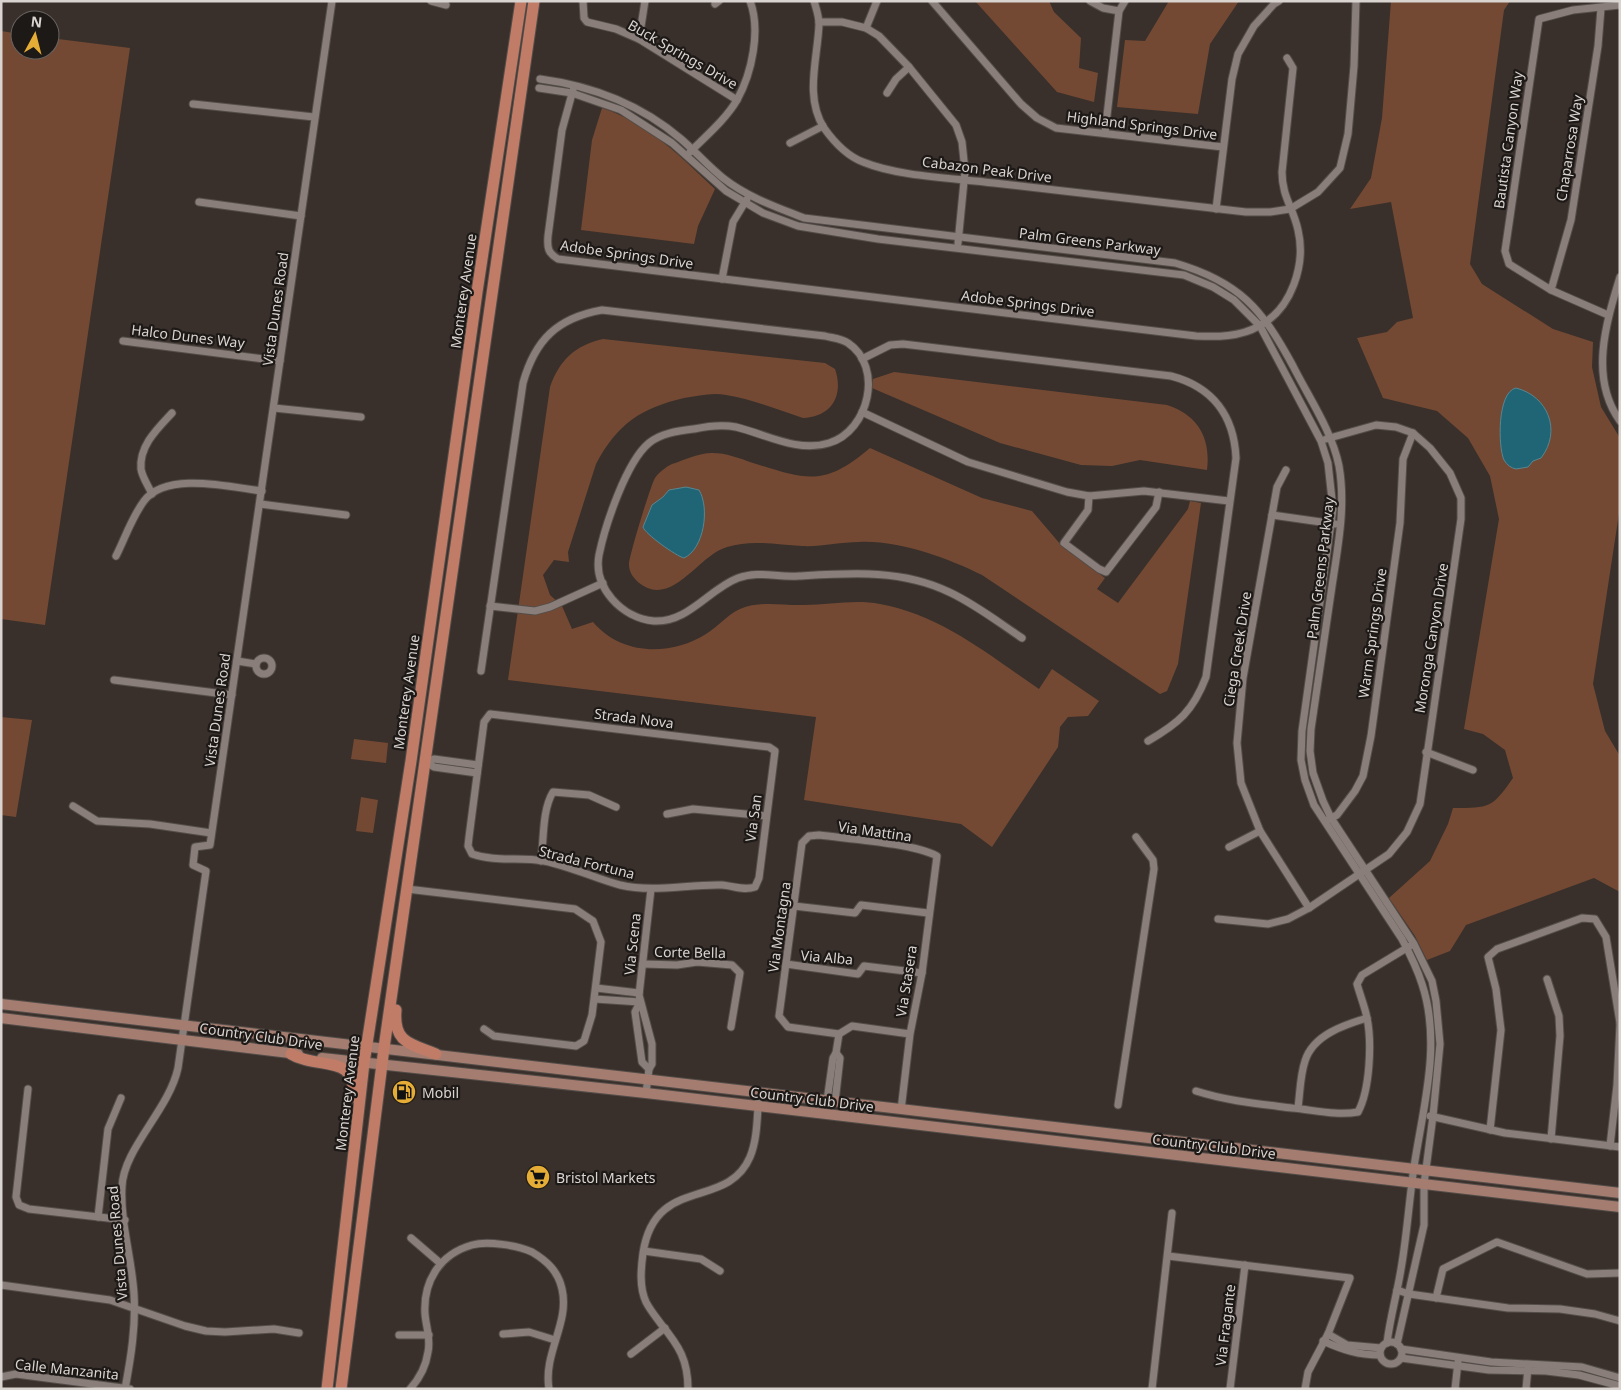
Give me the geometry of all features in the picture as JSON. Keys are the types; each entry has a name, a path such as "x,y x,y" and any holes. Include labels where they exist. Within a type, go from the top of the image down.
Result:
{"main road":[{"name":"Monterey Avenue","path":"328,1389 364,1064 419,704 521,1"},
{"path":"342,1389 384,1048 534,1"},
{"path":"480,275 489,292 488,332"},
{"path":"419,704 423,723 419,751 426,762"},
{"path":"395,970 396,1027 399,1035 408,1043 436,1054"},
{"name":"Country Club Drive","path":"1,1004 436,1054 648,1074 759,1093 831,1102 1620,1193"},
{"name":"Country Club Drive","path":"1,1018 181,1039 364,1064 646,1093 1620,1207"},
{"path":"291,1054 302,1061 341,1066 351,1075 354,1084 352,1114 358,1125"}],"street":[{"name":"Vista Dunes Road","path":"127,1388 135,1307 122,1187 127,1164 175,1084 206,871 194,865 193,856 195,847 201,844 210,845 212,833 332,1"},
{"path":"431,1 446,5"},
{"name":"Buck Springs Drive","path":"583,1 584,18 588,22 616,29 639,39 737,100"},
{"path":"639,39 645,1"},
{"path":"689,153 722,120 737,100 748,72 754,43 754,12 750,1"},
{"name":"Cabazon Peak Drive","path":"814,1 819,22 814,94 823,126 841,148 861,161 882,168 1216,209 1270,212 1290,209"},
{"path":"866,28 877,1"},
{"name":"Highland Springs Drive","path":"932,1 1021,104 1037,118 1056,128 1223,147"},
{"path":"1090,1 1103,8 1119,11"},
{"path":"1105,133 1119,11 1125,1"},
{"path":"1216,209 1223,147 1238,54 1254,26 1279,1"},
{"path":"1290,209 1318,192 1340,168 1348,134 1356,1"},
{"path":"1601,8 1620,5"},
{"name":"Bautista Canyon Way","path":"1551,290 1509,264 1504,251 1539,19 1573,10 1601,8"},
{"name":"Chaparrosa Way","path":"1551,290 1571,220 1598,46 1601,8"},
{"path":"819,22 842,22 866,28 879,36 909,67 956,125 962,142 964,179 958,248"},
{"path":"1263,323 1286,298 1299,273 1298,229 1282,189 1282,172 1293,68 1287,58"},
{"path":"887,92 896,79 909,67"},
{"name":"Palm Greens Parkway","path":"540,80 574,85 622,101 648,114 689,153 706,176 763,213 798,226 816,230 1184,275 1213,287 1273,329 1330,437 1338,464 1342,490 1341,525 1311,729 1310,751 1313,773 1331,818 1414,944 1432,981 1439,1020 1440,1044 1424,1184 1423,1232 1399,1347 1401,1358"},
{"name":"Adobe Springs Drive","path":"574,85 562,130 547,247 550,255 558,259 1196,336 1237,334 1263,323"},
{"name":"Palm Greens Parkway","path":"539,88 572,93 620,110 689,153 749,194 804,218 1175,263 1198,270 1228,284 1252,304 1321,441 1328,463 1332,486 1331,524 1302,731 1301,760 1308,788 1324,822 1407,948 1423,985 1430,1027 1430,1066 1424,1114 1414,1168 1397,1290 1383,1349"},
{"path":"193,104 314,117"},
{"path":"790,143 823,126"},
{"path":"722,279 733,222 749,194"},
{"path":"199,202 300,216"},
{"path":"1620,277 1603,336 1605,383 1620,421"},
{"path":"1551,290 1608,315"},
{"path":"481,671 525,375 533,354 541,342 564,322 578,315 602,310 825,336 845,341 856,350 862,359 869,379 867,396 862,412 849,432 829,443 797,445 736,427 718,425 667,434 650,442 634,458 624,480 598,558 600,576 607,594 617,605 635,615 654,621 682,615 722,586 752,573 796,577 845,573 892,575 948,591 978,608 1022,638"},
{"name":"Halco Dunes Way","path":"123,340 280,360"},
{"path":"862,359 890,345 903,344 1183,379 1214,399 1229,419 1235,438 1236,458 1206,677 1191,708 1179,722 1148,741"},
{"path":"274,408 361,417"},
{"path":"862,412 968,462 1058,489 1089,496 1144,491 1229,501"},
{"path":"152,494 141,470 143,453 151,435 172,413"},
{"name":"Moronga Canyon Drive","path":"1218,919 1268,924 1288,919 1309,908 1389,854 1407,832 1420,804 1461,519 1461,498 1450,473 1430,448 1413,433 1376,425 1321,441"},
{"name":"Warm Springs Drive","path":"1324,822 1337,815 1355,791 1363,776 1400,523 1403,459 1413,433"},
{"name":"Ciega Creek Drive","path":"1286,470 1277,487 1243,678 1238,734 1241,784 1260,831 1309,908"},
{"path":"116,556 144,500 161,488 182,482 262,491"},
{"path":"1089,496 1088,510 1064,542 1099,569 1106,572 1156,507 1160,492"},
{"path":"260,504 346,515"},
{"path":"1272,515 1341,525"},
{"path":"490,606 535,611 550,608 603,583"},
{"path":"237,661 256,664"},
{"path":"114,680 232,695"},
{"name":"Strada Nova","path":"478,769 484,722 490,714 761,745 775,751"},
{"name":"Via San","path":"755,887 759,878 775,751"},
{"path":"1426,752 1473,770"},
{"path":"426,762 434,759 452,765 478,769"},
{"name":"Strada Fortuna","path":"478,769 468,846 472,854 493,858 541,861 619,884 651,889 722,885 748,890 755,887"},
{"path":"541,861 548,800 554,792 589,794 616,807"},
{"path":"73,806 97,821 150,824 212,833"},
{"path":"668,814 693,809 766,816"},
{"path":"1229,847 1260,831"},
{"name":"Via Mattina","path":"808,836 818,835 905,848 928,852 937,856"},
{"name":"Via Montagna","path":"808,836 802,842 778,1016 788,1027 839,1034"},
{"path":"1118,1105 1154,869 1153,860 1136,837"},
{"name":"Via Stasera","path":"901,1110 910,1034 922,974 928,913 937,856"},
{"path":"407,889 564,907 584,913 593,921 601,942 595,999 584,1041 576,1046 494,1036 484,1029"},
{"name":"Via Scena","path":"646,1093 648,1074 652,1064 652,1044 639,993 651,889"},
{"path":"794,906 855,913 861,905 928,913"},
{"path":"1490,1130 1501,1030 1496,989 1488,957 1497,949 1582,918 1595,919 1606,937 1620,1024 1618,1086 1610,1146"},
{"path":"1196,1091 1219,1098 1347,1114 1358,1112 1364,1102 1370,1044 1367,1018 1357,984 1362,975 1414,944"},
{"name":"Corte Bella","path":"643,964 677,965 697,962 732,965 740,973 731,1026"},
{"name":"Via Alba","path":"786,964 858,974 864,966 922,974"},
{"path":"1547,979 1559,1016 1560,1036 1551,1139"},
{"path":"596,988 639,993"},
{"path":"614,990 614,1000"},
{"path":"595,999 640,1002"},
{"name":"Via Scena","path":"640,1002 636,1012 642,1062 648,1074"},
{"path":"1298,1108 1305,1060 1315,1043 1331,1032 1367,1018"},
{"path":"831,1102 840,1058 836,1053 839,1034 852,1026 910,1034"},
{"path":"28,1089 16,1197 19,1205 29,1209 125,1220"},
{"path":"688,1389 685,1359 646,1302 642,1290 644,1251 649,1229 660,1212 676,1201 713,1190 740,1172 752,1151 759,1093"},
{"path":"98,1217 108,1129 121,1098"},
{"path":"1424,1114 1490,1130 1620,1147"},
{"path":"1152,1389 1172,1213"},
{"path":"410,1238 440,1264"},
{"path":"1436,1298 1443,1269 1497,1242 1587,1274 1620,1273"},
{"path":"410,1389 418,1380 429,1350 429,1335 425,1314 426,1291 440,1264 460,1248 479,1243 528,1250 541,1257 559,1276 564,1302 564,1316 555,1340 547,1371 549,1389"},
{"path":"644,1251 701,1259 720,1271"},
{"path":"1168,1256 1350,1278 1326,1337 1308,1372 1305,1389"},
{"name":"Via Fragante","path":"1230,1389 1245,1265"},
{"path":"1,1285 110,1300 135,1307 185,1326 206,1331 225,1332 274,1329 299,1333"},
{"path":"1397,1290 1409,1294 1508,1308 1560,1309 1594,1314 1620,1321"},
{"path":"631,1354 665,1328"},
{"path":"503,1334 530,1332 555,1340"},
{"path":"399,1335 429,1335"},
{"path":"1326,1337 1347,1345 1383,1349 1399,1347 1579,1375 1620,1378"},
{"path":"1383,1349 1384,1362 1391,1364 1401,1358 1458,1365 1528,1367"},
{"path":"1455,1389 1458,1357"},
{"path":"1526,1389 1528,1367"},
{"name":"Calle Manzanita","path":"1,1377 16,1374 127,1388"},
{"path":"1599,1376 1620,1386"},
{"path":"1598,1389 1599,1376"}],"shaded area":[{"path":"975,1 1049,1 1054,12 1081,38 1079,68 1098,73 1094,102 1057,92"},
{"path":"1169,1 1239,1 1210,44 1198,114 1117,107 1125,40 1145,41"},
{"path":"1391,1 1510,1 1504,10 1470,264 1482,284 1553,329 1593,342 1592,367 1601,407 1620,438 1620,507 1593,684 1605,731 1620,756 1620,892 1594,878 1466,925 1450,951 1427,960 1415,936 1389,898 1430,861 1448,824 1453,808 1475,808 1495,801 1513,778 1505,750 1483,734 1464,729 1499,519 1490,476 1468,438 1437,411 1383,398 1357,338 1387,332 1397,322 1413,318 1391,202 1350,209 1371,178 1382,118"},
{"path":"1,31 10,32 10,60 60,60 60,39 130,48 45,625 1,619"},
{"path":"602,108 634,122 663,142 715,189 698,226 694,244 581,230 592,140"},
{"path":"603,339 825,363 835,369 838,387 833,403 828,409 822,414 813,417 803,418 745,399 721,394 710,394 684,398 655,407 622,428 604,450 596,464 568,552 569,562 554,560 543,575 550,595 562,606 572,629 593,622 605,633 632,647 663,649 692,641 710,631 736,611 748,606 764,604 871,603 902,609 944,627 983,650 1039,689 1052,669 1099,701 1088,716 1068,717 1060,727 1058,747 992,847 961,824 804,800 816,717 508,680 550,387 558,369 569,356 584,345"},
{"path":"894,372 1167,405 1187,415 1200,429 1207,448 1207,470 1140,460 1112,466 1081,465 1000,443 872,388 873,379"},
{"path":"870,448 982,498 1032,511 1061,545 1105,578 1097,589 1118,603 1188,509 1190,501 1201,503 1178,664 1167,691 1160,694 982,575 954,562 906,547 874,542 809,546 746,543 718,551 684,578 666,588 657,590 643,586 632,574 629,565 630,560 653,483 658,474 672,464 702,454 717,453 788,473 814,477 840,469"},
{"path":"1,717 32,720 16,817 1,815"},
{"path":"354,739 388,743 386,763 351,759"},
{"path":"361,797 378,800 373,833 356,831"}],"water":[{"path":"1516,388 1527,392 1544,407 1551,426 1547,448 1541,458 1533,461 1528,467 1516,469 1509,466 1504,460 1500,433 1502,409 1505,399"},
{"path":"686,487 699,490 704,507 704,517 703,527 696,546 684,558 649,535 643,527 652,505 669,490"}],"place":[{"name":"Mobil","path":"404,1092"},
{"name":"Bristol Markets","path":"538,1177"}]}
